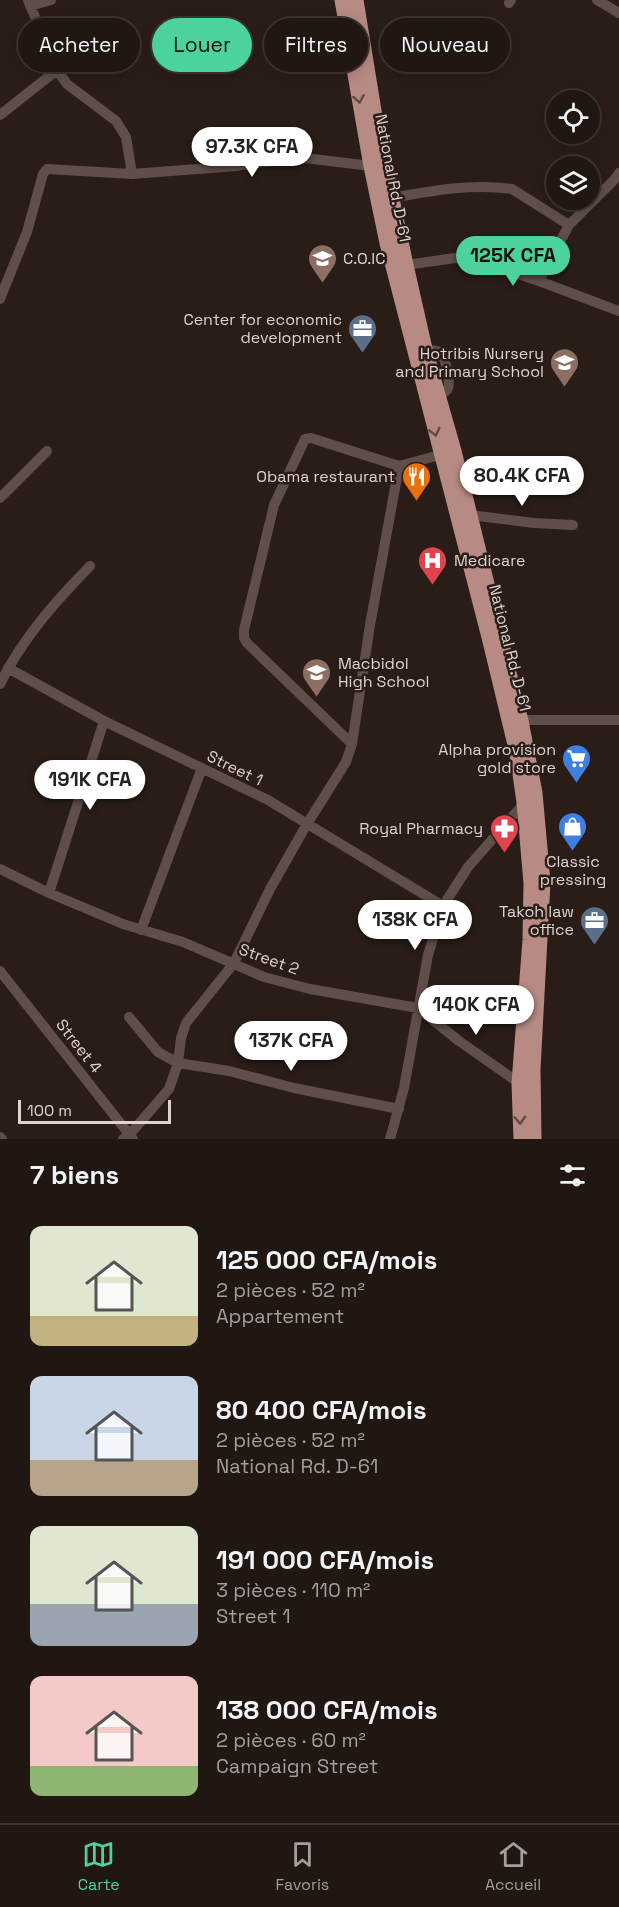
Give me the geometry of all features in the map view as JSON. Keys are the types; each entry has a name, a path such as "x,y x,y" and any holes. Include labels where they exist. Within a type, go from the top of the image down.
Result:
{"highway":[{"name":"National Rd. D-61","path":"342,0 345,18"},
{"name":"National Rd. D-61","path":"356,0 391,198 438,396 447,453 470,515 515,720 543,882 533,1069 534,1139"},
{"name":"National Rd. D-61","path":"354,72 387,243 447,453 515,720"},
{"name":"National Rd. D-61","path":"520,1139 519,1083 531,906 529,797"}],"street":[{"path":"35,18 29,3 51,0"},
{"path":"597,0 619,13"},
{"path":"0,115 54,72"},
{"path":"58,72 67,84 116,121 126,137 132,174"},
{"path":"0,299 27,232 43,174 47,169 132,174 305,158 371,166"},
{"path":"539,281 569,225 619,173"},
{"path":"391,198 446,189 512,189 569,225"},
{"path":"406,265 463,258 539,281 619,311"},
{"path":"352,744 244,638 271,513 305,439 311,438 399,466 447,453"},
{"path":"0,498 47,451"},
{"path":"129,1137 169,1089 178,1063 181,1038 186,1023 234,963 270,889 346,762 352,744 399,466"},
{"path":"470,515 544,524 573,525"},
{"path":"0,684 36,626 90,566"},
{"name":"Street 1","path":"8,668 104,721 268,800 443,906"},
{"path":"515,720 619,720"},
{"path":"49,893 104,721"},
{"path":"141,930 202,768"},
{"path":"390,1139 404,1088 428,956 443,906 468,867 529,797"},
{"name":"Street 2","path":"0,869 49,893 141,930 183,942 264,977 310,989 418,1008 459,1041 519,1083"},
{"name":"Street 4","path":"0,971 129,1137"},
{"path":"129,1017 158,1052 178,1063 230,1071 294,1088 399,1109"}],"place":[{"name":"C.O.IC","path":"322,284"},
{"name":"Center for economic development","path":"363,354"},
{"name":"Hotribis Nursery and Primary School","path":"565,388"},
{"name":"Obama restaurant","path":"416,502"},
{"name":"Medicare","path":"433,586"},
{"name":"Macbidol High School","path":"317,698"},
{"name":"Alpha provision gold store","path":"577,784"},
{"name":"Classic pressing","path":"573,852"},
{"name":"Royal Pharmacy","path":"504,854"},
{"name":"Takoh law office","path":"595,946"}]}
